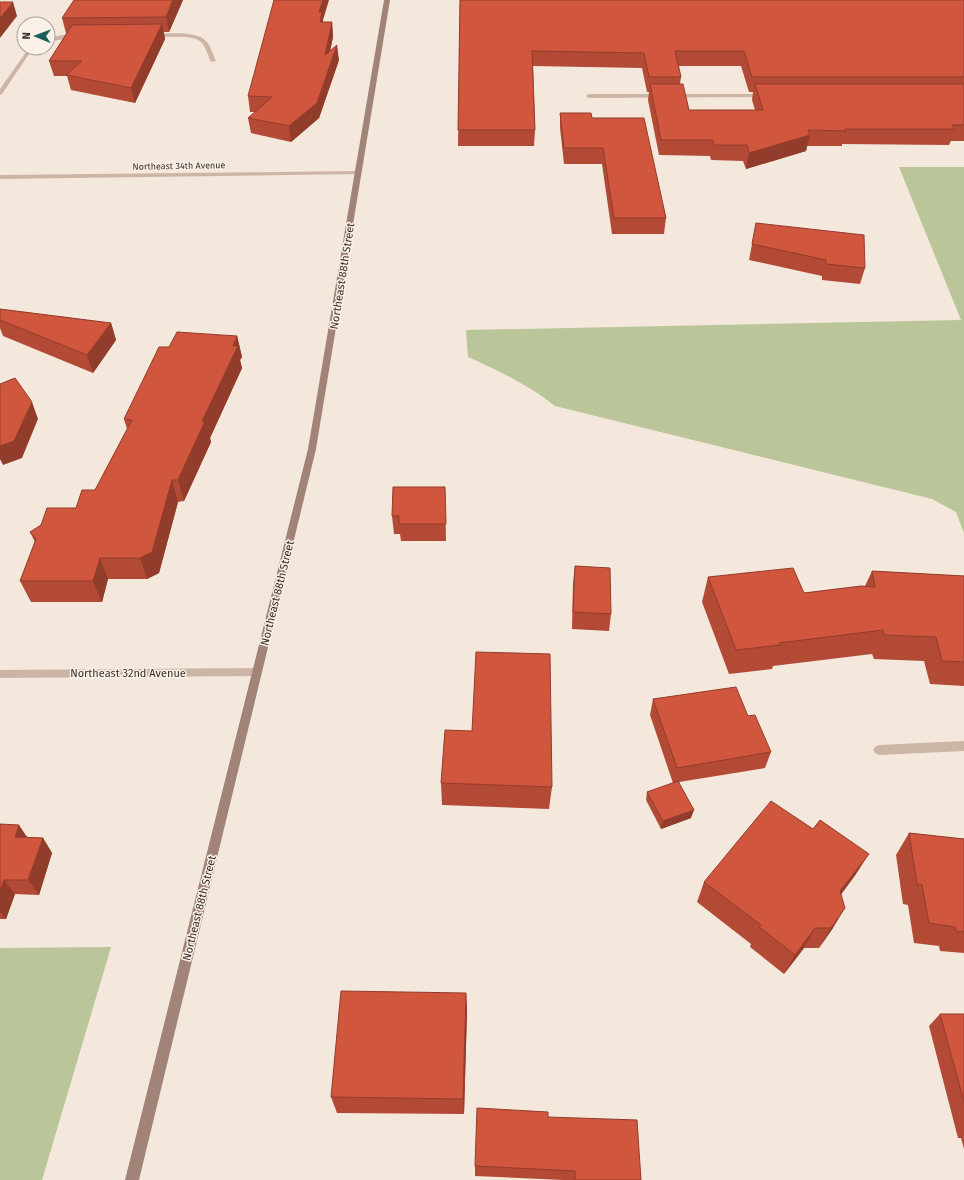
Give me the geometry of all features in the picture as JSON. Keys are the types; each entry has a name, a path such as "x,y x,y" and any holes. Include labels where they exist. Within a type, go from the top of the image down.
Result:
{"street":[{"name":"Northeast 88th Street","path":"132,1180 312,449 388,0"},
{"path":"146,36 177,35 197,38 204,42 213,61"},
{"path":"56,38 68,36 83,36"},
{"path":"0,94 26,56"},
{"path":"589,96 772,96"},
{"name":"Northeast 34th Avenue","path":"0,177 359,173"},
{"name":"Northeast 32nd Avenue","path":"0,674 257,672"},
{"path":"879,750 964,746"}],"green space":[{"path":"899,167 964,167 964,533 956,512 932,499 555,406 524,385 468,357 466,330 961,320"},
{"path":"111,947 42,1180 0,1180 0,948"}],"building":[{"path":"74,0 173,0 166,17 62,18"},
{"path":"274,0 323,0 319,12 322,12 320,22 332,22 325,55 337,45 317,103 289,126 248,118 272,97 248,96"},
{"path":"460,0 964,0 964,77 752,77 744,51 675,51 681,77 649,77 644,53 532,51 535,130 458,130"},
{"path":"0,2 13,2 0,18"},
{"path":"162,24 131,88 66,75 82,61 49,61 52,56 56,56 56,50 72,25"},
{"path":"650,84 683,84 689,110 763,110 755,84 964,84 964,125 952,125 955,129 845,129 846,131 808,130 810,135 749,153 747,145 714,145 713,140 661,140"},
{"path":"560,113 591,113 592,118 644,118 666,218 614,218 603,148 564,148"},
{"path":"756,223 864,235 865,268 826,264 826,260 752,244"},
{"path":"0,309 111,323 87,355 0,320"},
{"path":"177,332 237,336 233,346 238,346 202,421 205,421 178,480 172,480 152,552 140,558 100,558 93,581 20,581 36,539 30,532 41,525 47,508 76,508 82,490 95,490 132,420 124,419 159,347 169,347"},
{"path":"15,378 32,402 14,441 0,446 0,384"},
{"path":"393,487 445,487 446,524 399,524 399,516 392,516"},
{"path":"575,566 610,568 611,614 573,612"},
{"path":"793,568 804,593 861,586 875,587 872,571 964,576 964,662 942,661 936,637 884,635 883,630 736,650 708,577"},
{"path":"476,652 550,654 552,787 441,783 445,730 472,731"},
{"path":"736,687 748,716 755,715 771,752 677,768 653,699"},
{"path":"678,781 694,810 663,821 647,792"},
{"path":"771,801 813,829 820,820 869,854 840,891 845,908 831,928 815,928 795,955 759,927 761,925 704,882"},
{"path":"0,824 19,825 15,837 43,838 28,880 4,880 0,891"},
{"path":"909,833 964,839 964,932 956,931 955,927 929,923 922,885 917,884"},
{"path":"341,991 466,993 463,1099 331,1097"},
{"path":"940,1014 964,1014 964,1102"},
{"path":"477,1108 548,1112 548,1117 637,1120 641,1180 575,1180 575,1171 475,1166"}]}
